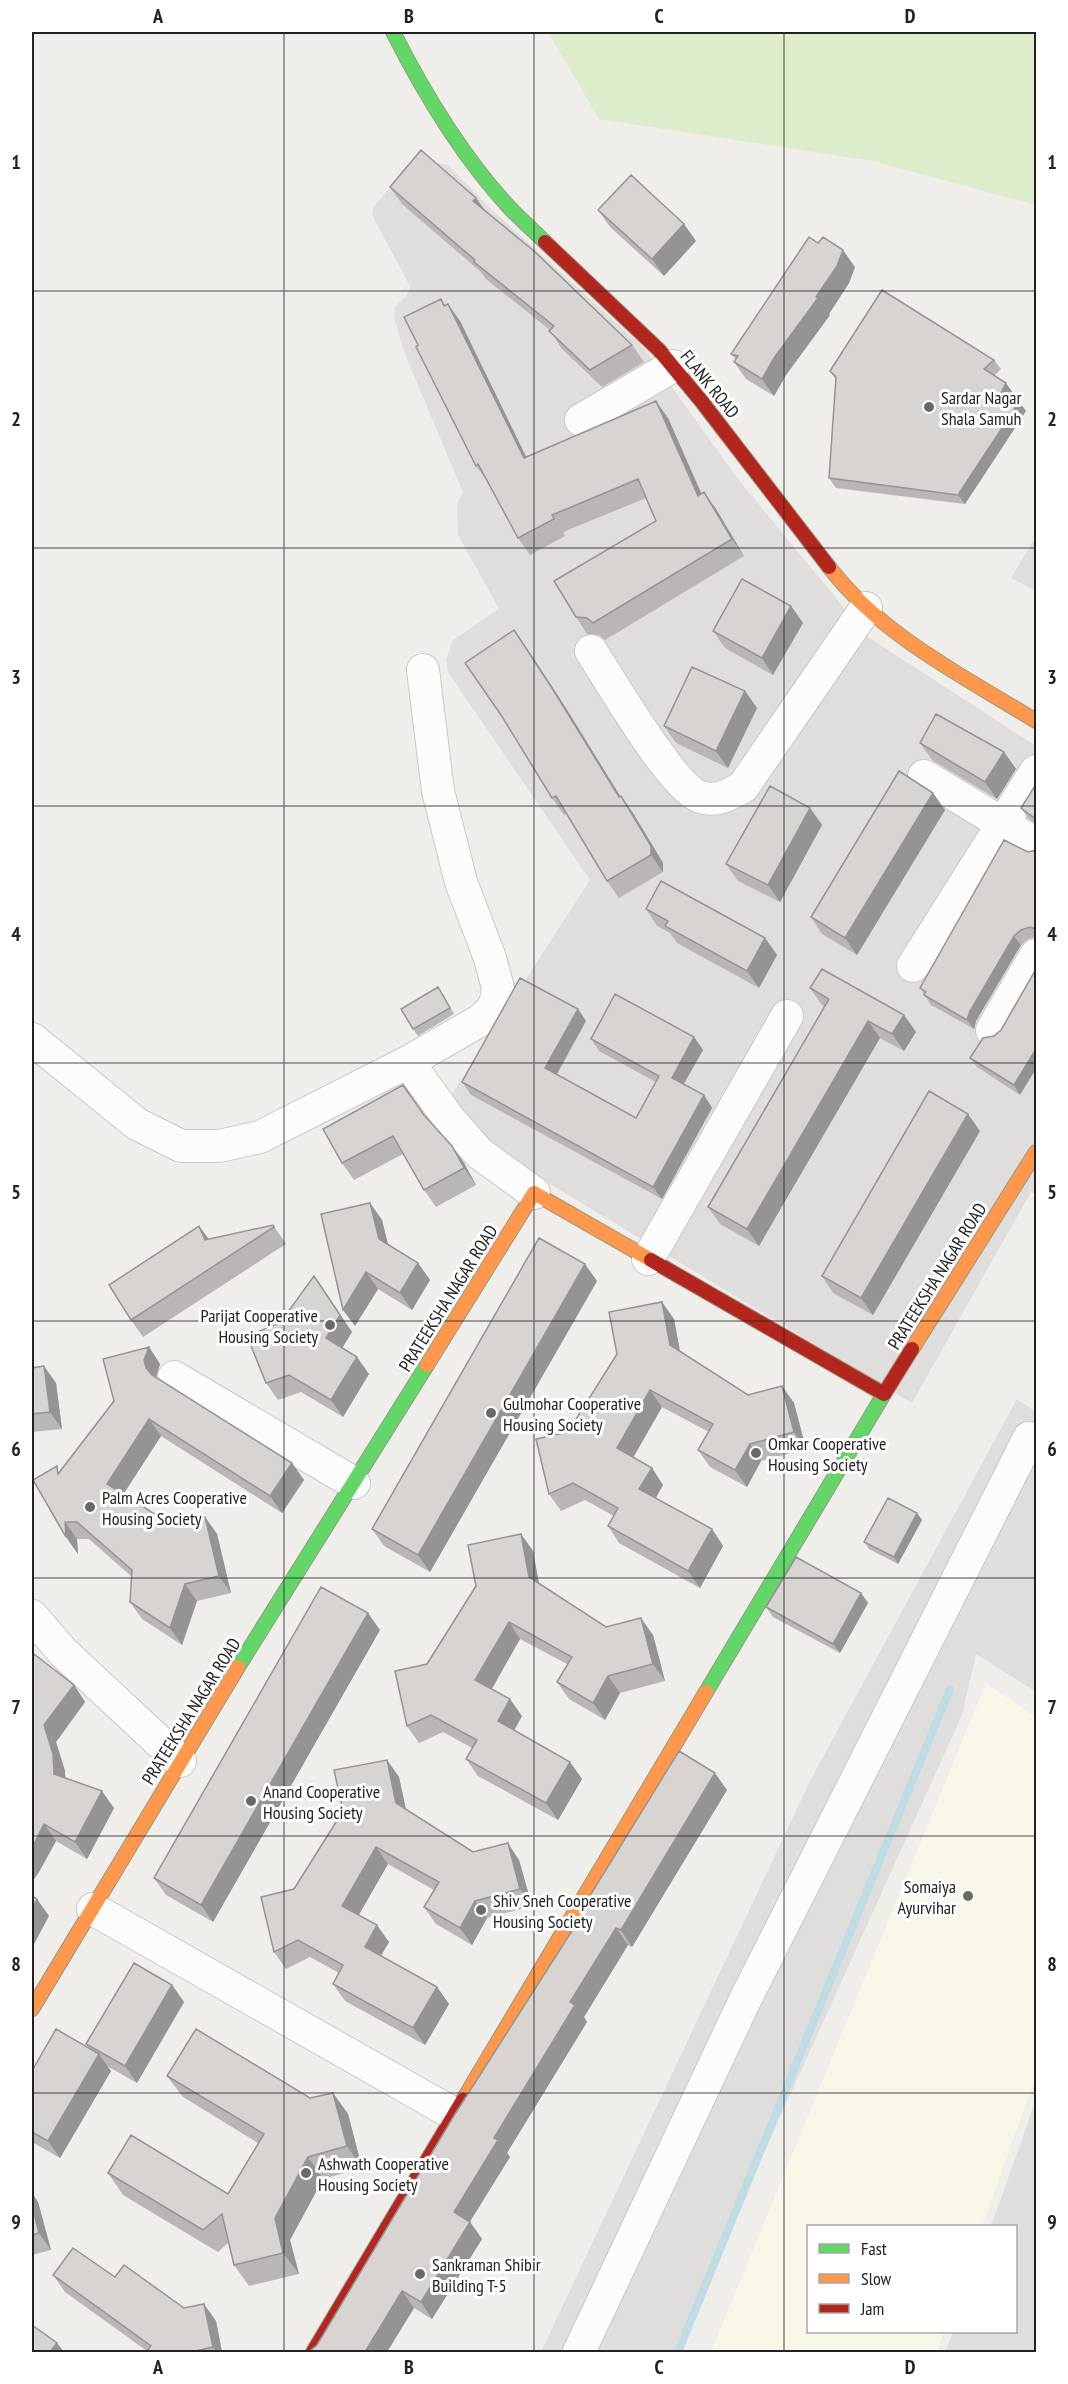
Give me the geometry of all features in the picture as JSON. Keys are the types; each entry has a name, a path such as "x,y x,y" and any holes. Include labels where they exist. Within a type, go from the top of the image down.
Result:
{"street":[{"name":"FLANK ROAD","path":"393,32 417,79 462,148 508,206 673,366 835,575 866,608 907,642 1036,721"},
{"path":"581,420 673,366"},
{"path":"591,651 646,736 685,787 703,798 722,799 743,787 866,608"},
{"path":"32,1039 137,1124 181,1146 219,1146 260,1137 408,1062 481,1020 491,1011 496,1001 498,988 490,958 461,882 438,791 423,670"},
{"path":"913,966 1036,771"},
{"path":"924,776 1036,844"},
{"path":"992,1030 1036,955"},
{"path":"648,1259 787,1016"},
{"path":"408,1062 450,1120 479,1154 534,1193 884,1394"},
{"name":"PRATEEKSHA NAGAR ROAD","path":"313,2352 884,1394 1036,1152"},
{"name":"PRATEEKSHA NAGAR ROAD","path":"32,2009 180,1761 534,1193"},
{"path":"174,1377 354,1483"},
{"path":"579,2352 744,2002 1029,1438"},
{"path":"32,1616 63,1652 180,1761"},
{"path":"93,1909 454,2114"}],"shaded area":[{"path":"438,163 448,165 492,210 643,347 738,479 868,637 1036,746 1036,1195 1031,1192 912,1403 479,1141 451,1095 590,880 448,672 446,659 453,640 499,609 458,535 457,504 463,492 406,357 394,318 395,307 407,295 410,286 372,215 373,208 389,189"},
{"path":"1036,536 1036,591 1011,578"},
{"path":"1017,1399 1036,1412 1036,1692 976,1654 962,1715 674,2352 541,2352 810,1781"},
{"name":"Somaiya Ayurvihar","path":"986,1683 1036,1717 1036,2076 982,2225 807,2225 807,2333 944,2333 937,2352 711,2352"},
{"path":"1036,2100 1036,2352 945,2352 953,2333 1017,2333 1017,2225 991,2225"}],"green space":[{"path":"548,32 1036,32 1036,205 873,161 599,119"}],"building":[{"path":"421,150 476,198 473,201 534,251 632,345 590,370 549,331 554,326 474,262 475,260 390,187"},
{"path":"631,175 684,224 652,259 598,210"},
{"path":"809,237 818,243 823,237 843,250 837,266 816,297 818,298 774,358 762,379 734,362 738,356 731,354"},
{"name":"Sardar Nagar Shala Samuh","path":"882,290 994,360 984,369 1006,383 1001,393 1019,402 958,495 829,478 836,377 830,371"},
{"path":"441,299 444,306 448,304 524,458 656,401 698,496 704,492 732,539 593,623 587,618 576,617 554,581 656,521 638,479 552,515 554,519 518,538 478,464 476,466 416,347 418,345 404,317"},
{"path":"742,579 791,606 762,658 713,631"},
{"path":"514,630 651,846 651,855 607,881 556,796 552,798 501,715 465,663"},
{"path":"692,667 745,691 716,751 664,726"},
{"path":"936,714 1004,752 985,782 920,743"},
{"path":"899,771 933,793 845,938 811,917"},
{"path":"1036,784 1036,819 1021,808"},
{"path":"770,786 810,808 768,885 726,864"},
{"path":"1004,840 1028,852 1036,850 1036,929 1030,927 1014,936 967,1020 924,995 926,992 920,988"},
{"path":"661,881 765,938 747,971 665,926 668,921 646,909"},
{"path":"822,969 904,1015 892,1034 868,1021 747,1229 708,1207 829,999 810,988"},
{"path":"1036,969 1036,1049 1014,1085 970,1058 983,1038 994,1036 1001,1030"},
{"path":"520,978 578,1009 545,1068 636,1118 659,1076 591,1039 615,994 694,1037 672,1078 704,1095 653,1187 462,1082"},
{"path":"438,987 450,1008 413,1029 401,1009"},
{"path":"403,1085 424,1115 452,1146 464,1168 424,1190 393,1136 342,1163 323,1129"},
{"path":"929,1091 968,1114 861,1298 822,1276"},
{"path":"370,1203 379,1239 418,1263 400,1293 366,1272 343,1310 321,1214"},
{"path":"273,1225 274,1227 131,1320 109,1285 199,1226 205,1240"},
{"name":"Gulmohar Cooperative Housing Society","path":"539,1238 585,1264 418,1555 372,1529"},
{"path":"314,1276 340,1315 326,1338 357,1357 331,1400 289,1375 266,1383 247,1336 280,1323"},
{"name":"Omkar Cooperative Housing Society","path":"662,1302 670,1345 748,1395 782,1386 794,1432 750,1444 735,1470 698,1450 713,1424 650,1390 617,1448 652,1468 639,1489 712,1529 688,1571 608,1526 618,1508 573,1483 549,1494 536,1439 568,1432 617,1354 609,1312"},
{"name":"Palm Acres Cooperative Housing Society","path":"149,1347 144,1360 146,1368 152,1375 292,1463 270,1496 149,1419 107,1484 172,1525 205,1517 219,1576 185,1584 170,1628 130,1602 132,1570 77,1522 65,1522 66,1537 33,1480 57,1466 58,1474 114,1401 103,1359"},
{"path":"44,1366 50,1412 32,1414 32,1368"},
{"path":"888,1498 917,1513 894,1557 864,1542"},
{"path":"521,1534 529,1577 606,1627 641,1618 653,1664 608,1676 593,1703 557,1682 572,1657 509,1622 475,1680 510,1699 498,1721 570,1762 546,1803 466,1759 477,1740 431,1715 407,1726 395,1671 427,1664 476,1586 468,1545"},
{"path":"796,1557 861,1593 833,1644 766,1607"},
{"name":"Anand Cooperative Housing Society","path":"321,1587 368,1613 201,1905 154,1878"},
{"path":"34,1654 74,1685 44,1725 53,1754 54,1774 102,1791 75,1842 44,1824 32,1848 32,1658"},
{"path":"679,1751 715,1773 621,1930 616,1928 570,2002 575,2005 494,2138 498,2140 454,2212 470,2222 421,2302 402,2291 365,2352 310,2351 317,2345 455,2114 586,1909 583,1907"},
{"name":"Shiv Sneh Cooperative Housing Society","path":"387,1760 396,1803 473,1852 508,1843 520,1889 475,1901 460,1928 424,1907 439,1882 376,1847 342,1906 377,1925 365,1947 437,1987 413,2028 333,1984 343,1965 298,1940 274,1952 261,1897 294,1889 343,1811 334,1770"},
{"path":"32,1896 37,1899 32,1909"},
{"path":"134,1963 172,1985 125,2066 86,2044"},
{"path":"56,2029 99,2054 48,2141 32,2132 32,2071"},
{"name":"Ashwath Cooperative Housing Society","path":"196,2029 310,2098 333,2093 347,2146 308,2157 275,2218 283,2253 234,2265 222,2214 203,2230 108,2173 131,2135 228,2194 264,2134 167,2076"},
{"path":"32,2205 39,2233 32,2235"},
{"path":"73,2248 115,2277 124,2265 184,2308 204,2304 213,2347 195,2352 146,2352 151,2346 53,2275"},
{"path":"32,2325 57,2343 50,2352 32,2352"}],"waterway":[{"path":"678,2352 950,1689"}],"traffic: fast":[{"path":"393,32 417,78 459,145 508,206 545,242"},
{"path":"238,1667 427,1365"},
{"path":"706,1692 884,1394"}],"traffic: slow":[{"path":"829,567 850,592 899,634 952,671 1036,721"},
{"path":"912,1349 1036,1152"},
{"path":"427,1365 534,1193 651,1260"},
{"path":"32,2009 238,1667"},
{"path":"463,2100 706,1692"}],"traffic: jam":[{"path":"545,242 659,350 829,567"},
{"path":"651,1260 884,1394 912,1349"},
{"path":"313,2352 463,2100"}],"place":[{"name":"Sardar Nagar Shala Samuh","path":"929,407"},
{"name":"Parijat Cooperative Housing Society","path":"330,1325"},
{"name":"Gulmohar Cooperative Housing Society","path":"491,1413"},
{"name":"Omkar Cooperative Housing Society","path":"756,1453"},
{"name":"Palm Acres Cooperative Housing Society","path":"90,1507"},
{"name":"Anand Cooperative Housing Society","path":"251,1801"},
{"name":"Somaiya Ayurvihar","path":"968,1896"},
{"name":"Shiv Sneh Cooperative Housing Society","path":"481,1910"},
{"name":"Ashwath Cooperative Housing Society","path":"306,2173"},
{"name":"Sankraman Shibir Building T-5","path":"420,2274"}]}
